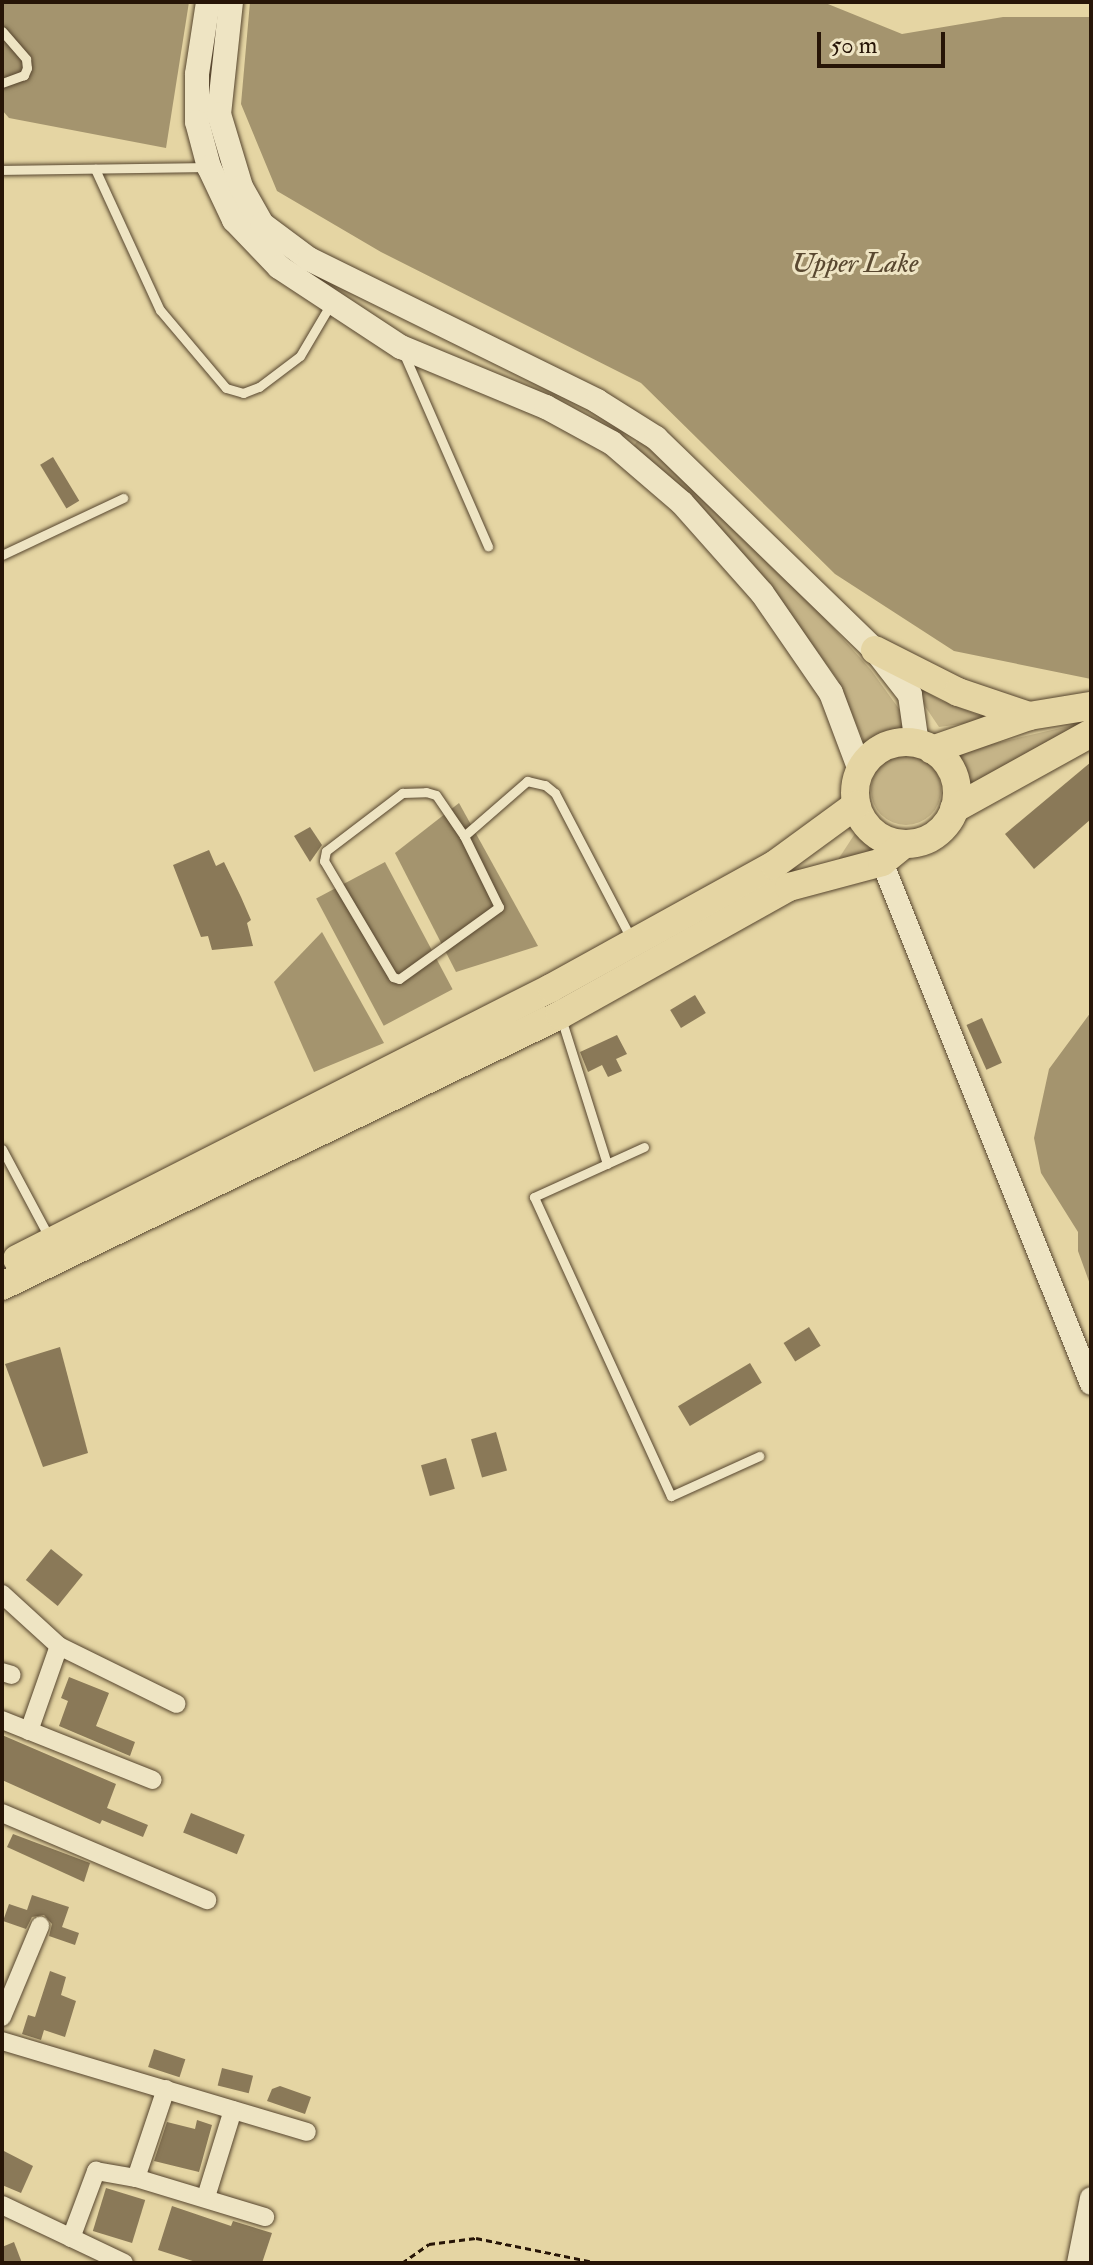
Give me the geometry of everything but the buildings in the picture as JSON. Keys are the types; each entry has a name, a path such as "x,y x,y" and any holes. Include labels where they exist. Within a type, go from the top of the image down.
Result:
{"main road":[{"path":"208,2 197,74 197,122 209,167 234,220 279,267 401,347 546,407 612,443 682,503 762,593 831,693 860,770 856,805 873,832 893,853"},
{"path":"231,2 219,72 219,114 241,187 262,224 309,259 597,401 656,438 875,650 910,695 924,747 953,775 954,809"},
{"path":"875,650 958,692 1029,716"},
{"path":"860,770 884,747 924,747 1029,716 1091,706"},
{"path":"2,1286 556,1002 789,887 893,853 935,835 954,809 1091,733"},
{"path":"2,1268 51,1240 556,1002 633,943 774,865 856,805"}],"street":[{"path":"893,853 1091,1384"},
{"path":"2,1594 59,1646 177,1704"},
{"path":"29,1731 59,1646"},
{"path":"2,1720 153,1780"},
{"path":"2,1813 207,1900"},
{"path":"2,2017 40,1926"},
{"path":"2,2041 307,2132"},
{"path":"136,2178 166,2089"},
{"path":"206,2197 233,2110"},
{"path":"71,2238 96,2171 206,2197 265,2217"},
{"path":"1078,2263 1091,2198"},
{"path":"2,2205 124,2263"}],"lane":[{"path":"2,31 26,59 27,68 24,75 2,83"},
{"path":"2,170 209,167"},
{"path":"95,169 160,310 226,388 243,393 259,387 300,356 332,302"},
{"path":"401,347 488,546"},
{"path":"2,555 123,498"},
{"path":"464,836 527,781 545,785 555,793 633,943"},
{"path":"402,793 436,795 464,836 497,901 497,913 405,978 393,977 324,868 326,851 402,793"},
{"path":"556,1002 607,1164"},
{"path":"644,1147 534,1197 671,1496 759,1456"},
{"path":"2,1149 51,1240"}],"path":[{"path":"402,2263 429,2244 476,2238 599,2263"}],"shaded area":[{"path":"639,439 801,592 871,670 915,731 865,745 838,680 768,583 631,449"},
{"path":"908,681 940,700 991,720 939,727"},
{"path":"1091,721 967,790 952,750 996,743"},
{"path":"913,755 935,770 941,790 939,804 931,815 920,823 899,825 881,815 873,804 871,783 881,765 892,757"},
{"path":"858,829 871,839 876,855 824,881"}],"water":[{"path":"2,2 189,2 166,148 9,118 2,110"},
{"name":"Upper Lake","path":"250,2 823,2 902,34 1003,17 1091,17 1091,679 954,651 835,574 641,383 381,252 277,191 241,104"},
{"path":"459,803 538,946 456,972 395,853"},
{"path":"385,862 453,989 384,1026 316,899"},
{"path":"322,932 384,1043 314,1072 274,982"},
{"path":"1091,1012 1091,1287 1078,1251 1078,1232 1041,1173 1034,1138 1049,1069"}]}
